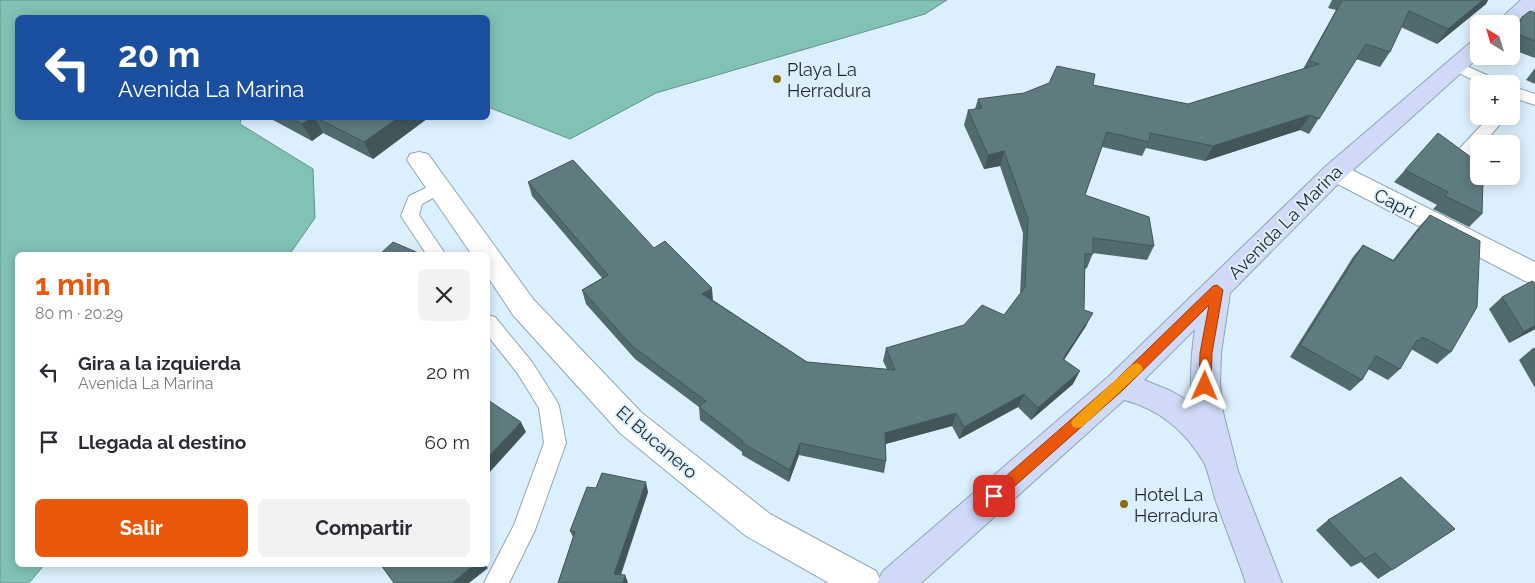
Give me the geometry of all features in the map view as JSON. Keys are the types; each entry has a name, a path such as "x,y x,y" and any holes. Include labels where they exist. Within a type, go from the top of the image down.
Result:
{"main road":[{"path":"1516,15 1534,0"},
{"name":"Avenida La Marina","path":"895,583 1118,386 1335,172 1470,54"},
{"path":"1217,290 1206,353 1205,386 1209,422 1218,462"},
{"path":"1118,386 1157,398 1175,408 1208,441 1218,462 1264,583"}],"street":[{"name":"El Bucanero","path":"419,160 484,252"},
{"name":"Capri","path":"1335,172 1535,274"},
{"name":"El Bucanero","path":"490,260 523,307 631,423 758,526 864,583"}],"lane":[{"path":"1455,66 1475,75"},
{"path":"1520,97 1535,100"},
{"path":"1466,152 1491,125"},
{"path":"435,252 410,216 415,200 438,188"},
{"path":"490,325 525,368 550,406 555,443 524,530 496,583"}],"shaded area":[{"path":"0,0 947,0 925,14 656,93 570,139 490,108 490,15 15,15 15,120 241,120 240,124 313,169 315,218 291,252 15,252 15,567 42,567 29,583 0,583"}],"building":[{"path":"1342,0 1483,0 1448,29 1409,11 1390,52 1366,44 1319,119 1310,115 1213,146 1150,133 1149,142 1107,132 1085,195 1149,217 1154,246 1093,238 1093,254 1085,254 1084,310 1093,313 1063,359 1080,371 1038,408 1024,394 964,427 956,413 885,433 886,461 800,443 790,470 742,443 743,441 699,407 706,401 632,346 582,290 608,275 528,182 573,160 654,248 665,241 712,288 702,294 807,362 895,370 886,348 964,325 982,305 1004,315 1025,287 1028,219 1004,151 988,155 968,110 982,108 978,99 1024,93 1049,83 1057,66 1095,74 1093,85 1188,104 1319,64 1309,61"},
{"path":"1530,11 1535,13 1535,41 1520,35 1522,17"},
{"path":"295,120 308,120 302,124"},
{"path":"321,120 395,120 364,142"},
{"path":"1438,133 1470,156 1470,185 1483,185 1482,214 1445,196 1448,192 1405,170"},
{"path":"1430,215 1480,241 1477,307 1451,352 1422,337 1419,341 1417,340 1400,369 1376,356 1362,380 1300,345 1363,245 1394,261"},
{"path":"393,242 416,252 382,252"},
{"path":"1532,281 1535,283 1535,325 1524,332 1502,297"},
{"path":"490,401 521,422 490,455"},
{"path":"602,473 646,482 614,574 625,575 623,583 558,583 575,532 570,531 587,487 596,488"},
{"path":"1401,477 1455,529 1392,570 1375,553 1365,559 1328,520"},
{"path":"382,567 472,567 452,583 394,583"}],"slow traffic":[{"path":"1077,423 1137,369"}],"place":[{"name":"Playa La Herradura","path":"777,79"},
{"name":"Hotel La Herradura","path":"1124,504"}],"route":[{"path":"994,496 1118,386 1217,290 1206,353 1205,386"}]}
